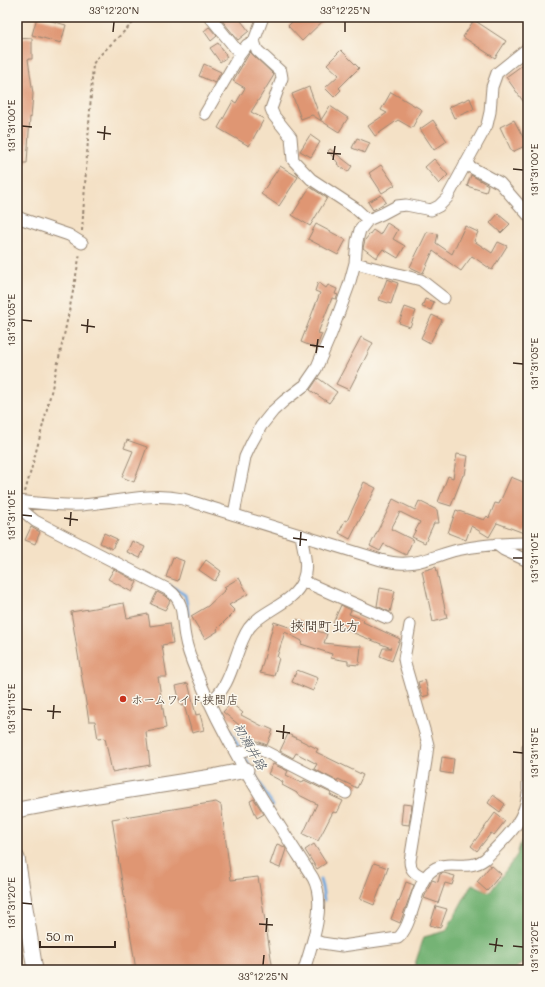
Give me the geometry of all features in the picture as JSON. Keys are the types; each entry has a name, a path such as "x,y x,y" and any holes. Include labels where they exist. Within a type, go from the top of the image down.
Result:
{"street":[{"path":"210,17 240,54"},
{"path":"263,17 254,41 257,50 281,72 282,78 271,109 274,116 291,137 293,160 311,179 355,208 368,220"},
{"path":"205,114 240,54 247,45 254,41"},
{"path":"234,514 243,464 248,449 261,426 279,404 300,390 313,376 331,334 355,263 356,241 360,230 368,220 397,206 406,205 431,210 447,198 487,125 490,112 492,87 497,73 528,48"},
{"path":"465,164 500,183 528,215"},
{"path":"17,216 69,235 82,243"},
{"path":"355,263 421,280 444,298"},
{"path":"19,503 74,505 139,497 168,496 234,514 381,560 397,563 410,563 458,550 496,544 528,543"},
{"path":"19,503 35,521 144,577 174,594 180,603 184,635 188,650 209,702 246,770 318,889 319,900 314,940 304,970"},
{"path":"209,702 216,698 220,693 230,674 238,649 252,624 258,618 294,595 303,581 306,566 301,535"},
{"path":"496,544 504,550 528,561"},
{"path":"303,581 387,618"},
{"path":"410,625 405,664 426,733 428,746 410,865 414,872 425,878"},
{"path":"237,754 247,749 255,748 266,752 346,793"},
{"path":"314,940 322,943 342,946 398,938 404,930 425,878 432,870 440,866 470,866 481,862 519,822 526,805 528,791 528,748"},
{"path":"17,810 246,770"},
{"path":"17,858 35,970"}],"path":[{"path":"19,503 43,425 82,243 93,64 97,58 139,17"}],"green space":[{"path":"528,818 528,959 513,970 413,970 424,937 446,931 472,884 490,892 517,855"}],"building":[{"path":"37,17 66,25 61,43 32,35"},
{"path":"238,17 249,31 238,40 220,18"},
{"path":"297,17 327,17 302,41 288,26"},
{"path":"474,20 506,41 495,58 463,37"},
{"path":"209,27 217,36 211,41 204,31"},
{"path":"32,38 32,59 28,59 33,94 27,163 17,163 17,94 19,94 17,78 17,39"},
{"path":"218,43 227,57 220,62 210,48"},
{"path":"341,50 359,68 339,88 341,90 334,97 325,88 339,75 327,64"},
{"path":"250,52 274,75 251,112 264,119 249,146 218,128 233,101 236,103 245,88 233,81"},
{"path":"528,61 528,108 506,77"},
{"path":"204,64 221,72 215,83 199,76"},
{"path":"309,87 321,120 330,106 348,118 339,132 312,115 301,119 292,94"},
{"path":"391,92 422,110 412,128 398,120 375,136 368,126 387,113 381,110"},
{"path":"470,98 474,109 454,118 449,107"},
{"path":"433,120 447,141 434,150 420,129"},
{"path":"514,120 527,145 512,152 500,127"},
{"path":"310,135 320,142 311,157 300,151"},
{"path":"357,138 370,143 365,153 352,148"},
{"path":"330,149 352,166 348,172 337,164 338,163 328,151"},
{"path":"434,159 448,175 439,184 425,167"},
{"path":"381,165 395,185 382,193 369,173"},
{"path":"280,166 298,177 279,206 261,194"},
{"path":"471,175 488,185 486,192 467,186"},
{"path":"310,187 327,198 310,226 292,215"},
{"path":"381,195 386,202 373,210 368,202"},
{"path":"498,214 510,224 501,233 490,223"},
{"path":"387,223 398,230 393,239 405,246 398,258 383,249 376,258 363,248 365,240 373,230 380,235"},
{"path":"316,224 346,240 338,255 308,239"},
{"path":"465,226 478,232 474,241 492,253 498,242 507,246 492,270 472,256 461,271 433,251 423,273 410,267 427,232 438,234 436,243 452,254"},
{"path":"387,279 398,283 391,304 379,300"},
{"path":"318,282 326,288 328,285 337,289 335,294 338,295 336,299 332,298 318,333 322,334 316,348 301,342 320,293 315,291"},
{"path":"425,299 434,302 431,310 422,307"},
{"path":"405,307 416,311 410,327 399,323"},
{"path":"432,315 442,320 430,343 421,338"},
{"path":"361,337 373,343 349,390 336,384"},
{"path":"318,378 337,392 329,403 310,390"},
{"path":"127,440 147,447 134,482 122,477 133,451 124,448"},
{"path":"457,454 468,456 465,475 463,475 451,506 438,502 448,476 453,478"},
{"path":"511,477 528,484 528,522 524,533 497,523 489,537 471,526 466,540 448,533 456,510 484,520 487,516 489,518 495,503 499,504"},
{"path":"364,482 376,488 350,539 339,533 345,520 347,521"},
{"path":"393,499 415,510 419,501 437,510 439,523 434,523 425,543 412,537 420,522 400,512 391,529 413,540 406,555 384,544 380,551 370,546"},
{"path":"31,527 40,532 35,544 25,540"},
{"path":"104,533 117,539 112,549 100,543"},
{"path":"132,541 145,547 140,558 127,552"},
{"path":"173,557 184,561 178,581 166,577"},
{"path":"206,560 221,571 215,581 199,570"},
{"path":"436,567 447,618 433,622 422,571"},
{"path":"114,569 137,582 132,592 108,579"},
{"path":"239,578 248,594 229,605 235,611 217,629 218,631 205,639 191,616 208,606 226,589 224,587"},
{"path":"380,588 395,591 390,612 377,606"},
{"path":"157,592 165,596 170,601 165,610 151,604"},
{"name":"ホームワイド挟間店","path":"124,603 127,618 148,614 150,626 170,623 173,643 162,645 167,677 158,677 166,728 146,732 150,765 112,772 105,738 98,739 95,721 89,721 71,612"},
{"path":"341,605 351,610 349,614 364,620 363,622 400,639 392,661 380,656 383,648 391,648 333,623"},
{"path":"297,619 310,625 308,628 327,634 324,643 361,646 359,665 348,664 348,661 331,658 332,654 301,644 302,641 285,632 277,657 279,658 274,676 260,673 274,622 292,628"},
{"path":"297,670 318,678 313,691 292,682"},
{"path":"425,680 429,695 422,697 418,682"},
{"path":"188,683 196,715 200,714 204,730 192,733 184,705 181,706 176,686"},
{"path":"231,703 243,713 241,715 273,730 267,745 252,740 241,734 244,729 223,712"},
{"path":"288,734 318,749 316,752 363,775 357,788 338,779 337,781 314,769 317,764 296,753 293,758 280,751"},
{"path":"442,757 454,759 452,774 440,772"},
{"path":"273,764 288,771 286,775 302,783 304,780 331,793 330,795 343,801 337,813 333,812 318,841 303,834 317,804 282,785 283,782 268,774"},
{"path":"493,795 505,804 500,812 488,803"},
{"path":"254,799 264,814 257,818 250,801"},
{"path":"216,802 221,805 231,880 258,877 273,970 136,970 112,819"},
{"path":"403,804 412,805 409,825 401,824"},
{"path":"495,813 505,821 494,835 491,833 477,851 471,846"},
{"path":"277,844 285,847 286,849 280,868 270,864"},
{"path":"314,844 326,863 317,869 305,850"},
{"path":"374,863 388,868 374,905 360,899"},
{"path":"491,865 501,874 487,891 477,882"},
{"path":"444,873 455,876 452,885 445,883 438,903 424,898 432,880 438,882 440,874"},
{"path":"406,882 414,885 400,923 391,919"},
{"path":"436,906 447,909 440,928 430,925"}],"waterway":[{"name":"初瀬井路","path":"171,586 185,595 188,615"},
{"name":"初瀬井路","path":"230,731 240,749"},
{"name":"初瀬井路","path":"243,754 273,806"},
{"name":"初瀬井路","path":"320,880 324,900"}],"place":[{"name":"ホームワイド挟間店","path":"123,699"}],"district":[{"name":"挾間町北方","path":"325,625"}]}
